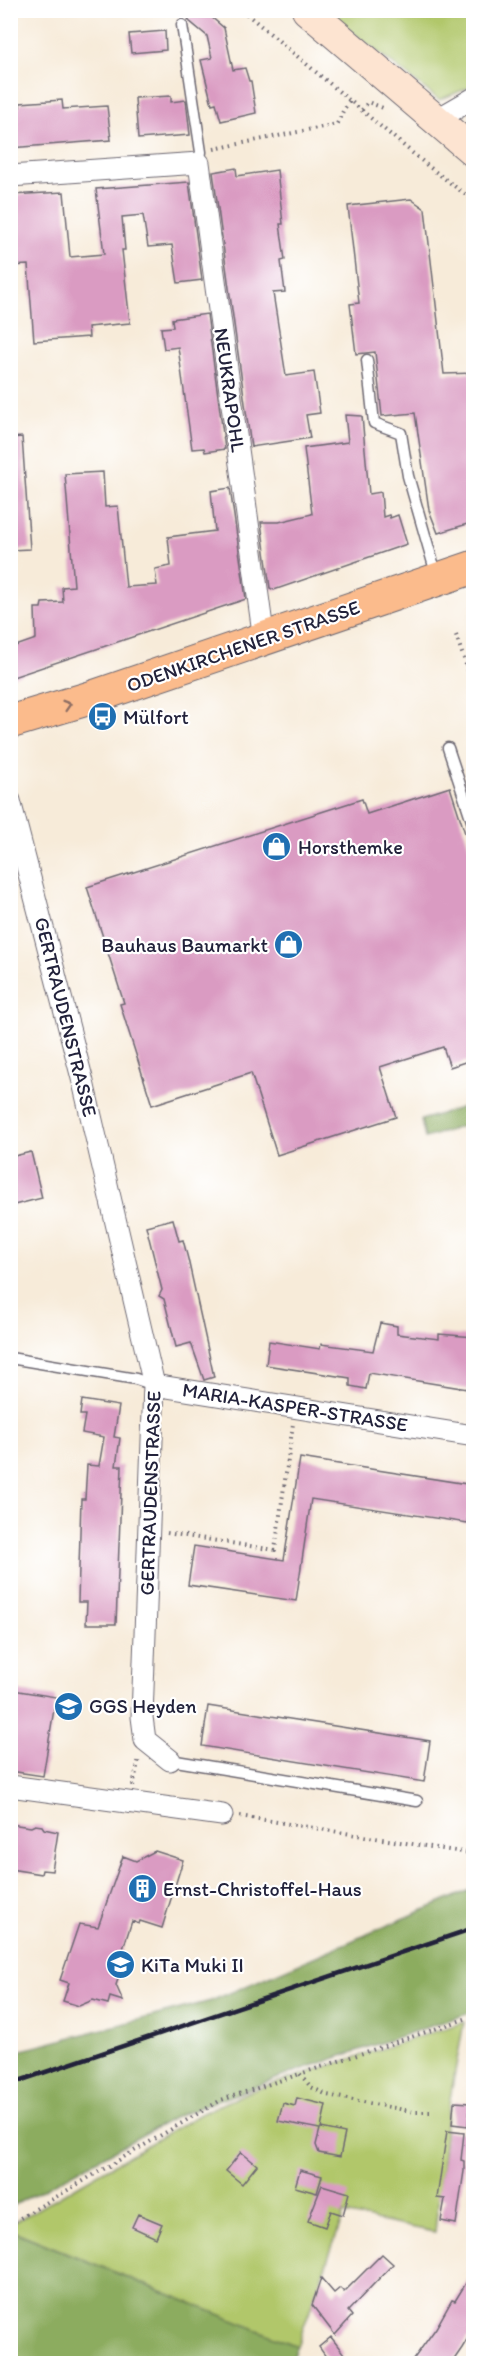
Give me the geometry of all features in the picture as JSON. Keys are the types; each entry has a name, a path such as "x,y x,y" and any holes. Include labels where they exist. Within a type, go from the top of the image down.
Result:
{"main road":[{"path":"307,10 474,152"},
{"name":"ODENKIRCHENER STRASSE","path":"10,722 90,698 263,628 354,586 433,563 474,548"},
{"name":"ODENKIRCHENER STRASSE","path":"10,700 474,567"}],"street":[{"path":"436,120 474,98"},
{"path":"10,176 200,157"},
{"name":"NEUKRAPOHL","path":"200,157 263,628"},
{"name":"GERTRAUDENSTRASSE","path":"10,801 83,1082 154,1385 142,1717 145,1740"},
{"name":"MARIA-KASPER-STRASSE","path":"154,1385 474,1436"},
{"path":"145,1740 170,1760"},
{"path":"10,1786 222,1815"}],"lane":[{"path":"182,25 200,157"},
{"path":"367,360 374,423 401,433 408,476 433,563"},
{"path":"448,748 474,827"},
{"name":"MARIA-KASPER-STRASSE","path":"10,1358 136,1379 154,1385"},
{"path":"170,1760 417,1801"}],"path":[{"path":"242,10 474,201"},
{"path":"200,157 337,124 351,100"},
{"path":"456,635 474,689"},
{"path":"149,1531 275,1550 295,1406"},
{"path":"130,1804 137,1764 145,1740"},
{"path":"222,1815 245,1816 474,1854"},
{"path":"10,2224 221,2100 474,2016"},
{"path":"300,2074 311,2087 327,2095 415,2112 430,2112"}],"green space":[{"path":"325,11 473,11 473,86 439,100"},
{"path":"473,1104 473,1123 425,1138 421,1120"},
{"path":"473,1889 473,2012 300,2070 177,2116 11,2207 11,2053 211,2001"},
{"path":"464,2022 447,2115 435,2232 344,2214 297,2346 11,2230 10,2225 202,2113 248,2092"},
{"path":"10,2230 297,2346 290,2363 11,2363"}],"building":[{"path":"195,10 203,10 224,28 233,70 245,68 249,81 251,81 256,113 221,121 216,103 212,104 201,60 212,58 207,36 188,20"},
{"path":"165,31 166,50 131,53 129,34"},
{"path":"171,96 171,102 186,100 190,135 138,139 135,98"},
{"path":"62,100 63,109 107,106 111,140 10,148 10,108 20,107 20,103"},
{"path":"236,168 237,176 277,170 283,224 280,224 285,260 281,261 285,292 273,293 286,376 314,372 320,413 306,415 310,438 251,447 213,172"},
{"path":"189,182 202,280 178,283 172,245 148,247 143,215 122,217 125,250 122,250 130,323 88,327 89,337 34,341 28,265 10,266 10,195 64,192 70,257 104,254 96,189"},
{"path":"411,199 425,209 444,374 474,373 474,522 438,533 429,510 415,413 382,416 375,352 356,354 350,304 359,303 348,206"},
{"path":"207,314 225,449 205,452 204,448 192,449 178,347 164,349 161,328 173,327 172,319"},
{"path":"345,415 362,416 369,494 381,492 383,517 389,515 390,518 398,515 407,544 274,590 270,588 261,522 279,522 312,514 304,448 348,442"},
{"path":"22,437 30,549 10,550 10,438"},
{"path":"103,472 105,507 118,506 126,587 157,585 155,569 171,566 168,537 215,531 211,491 230,488 246,599 10,678 10,648 36,639 35,608 41,608 42,603 63,602 62,587 74,586 65,474"},
{"name":"Bauhaus Baumarkt","path":"450,787 474,861 474,1059 450,1067 443,1047 380,1067 396,1117 277,1155 251,1073 152,1105 120,1004 124,1003 87,887 362,799 367,814"},
{"path":"31,1152 42,1198 10,1206 10,1157"},
{"path":"173,1219 179,1241 183,1240 188,1259 214,1377 204,1380 191,1343 176,1347 164,1299 159,1296 162,1290 146,1226"},
{"path":"380,1323 397,1326 397,1334 439,1339 439,1334 474,1337 474,1390 369,1373 366,1389 350,1386 350,1378 266,1365 269,1341 320,1349 321,1344 373,1351"},
{"path":"82,1400 119,1406 114,1437 120,1438 116,1466 122,1466 116,1624 86,1624 87,1602 78,1602 81,1499 85,1499 87,1465 99,1466 104,1437 82,1433 85,1415 80,1415"},
{"path":"300,1458 473,1485 467,1523 311,1499 296,1601 188,1585 194,1546 284,1560"},
{"path":"13,1690 56,1697 43,1776 10,1771 10,1699"},
{"path":"208,1706 430,1741 424,1782 202,1746"},
{"path":"10,1824 42,1826 44,1829 58,1832 52,1871 42,1870 41,1874 10,1869"},
{"path":"155,1851 183,1860 162,1928 140,1921 139,1924 132,1921 120,1958 123,1964 116,1985 123,2001 110,1997 108,2004 93,2000 79,2006 63,2001 69,1983 60,1980 79,1924 98,1927 123,1856 136,1861"},
{"path":"297,2098 326,2105 321,2128 345,2133 340,2157 319,2153 316,2145 320,2129 278,2121 283,2103 295,2106"},
{"path":"454,2102 470,2103 468,2126 452,2124"},
{"path":"447,2131 464,2133 461,2160 464,2161 464,2171 456,2224 441,2221 445,2199 437,2198"},
{"path":"241,2152 257,2165 242,2184 226,2171"},
{"path":"300,2170 322,2176 317,2193 295,2187"},
{"path":"322,2185 349,2193 343,2215 331,2211 325,2227 308,2221"},
{"path":"138,2214 162,2224 156,2238 132,2227"},
{"path":"382,2254 393,2264 348,2311 352,2316 335,2335 312,2305 321,2278 334,2293 340,2288 344,2292"},
{"path":"474,2270 474,2328 462,2348 451,2364 410,2364 436,2328 452,2300 455,2301"},
{"path":"331,2337 344,2354 331,2364 319,2347"}],"railway":[{"path":"10,2084 474,1928"}],"place":[{"name":"Mülfort","path":"102,717"},
{"name":"Horsthemke","path":"277,847"},
{"name":"Bauhaus Baumarkt","path":"289,945"},
{"name":"GGS Heyden","path":"68,1706"},
{"name":"Ernst-Christoffel-Haus","path":"142,1889"},
{"name":"KiTa Muki II","path":"120,1965"}]}
